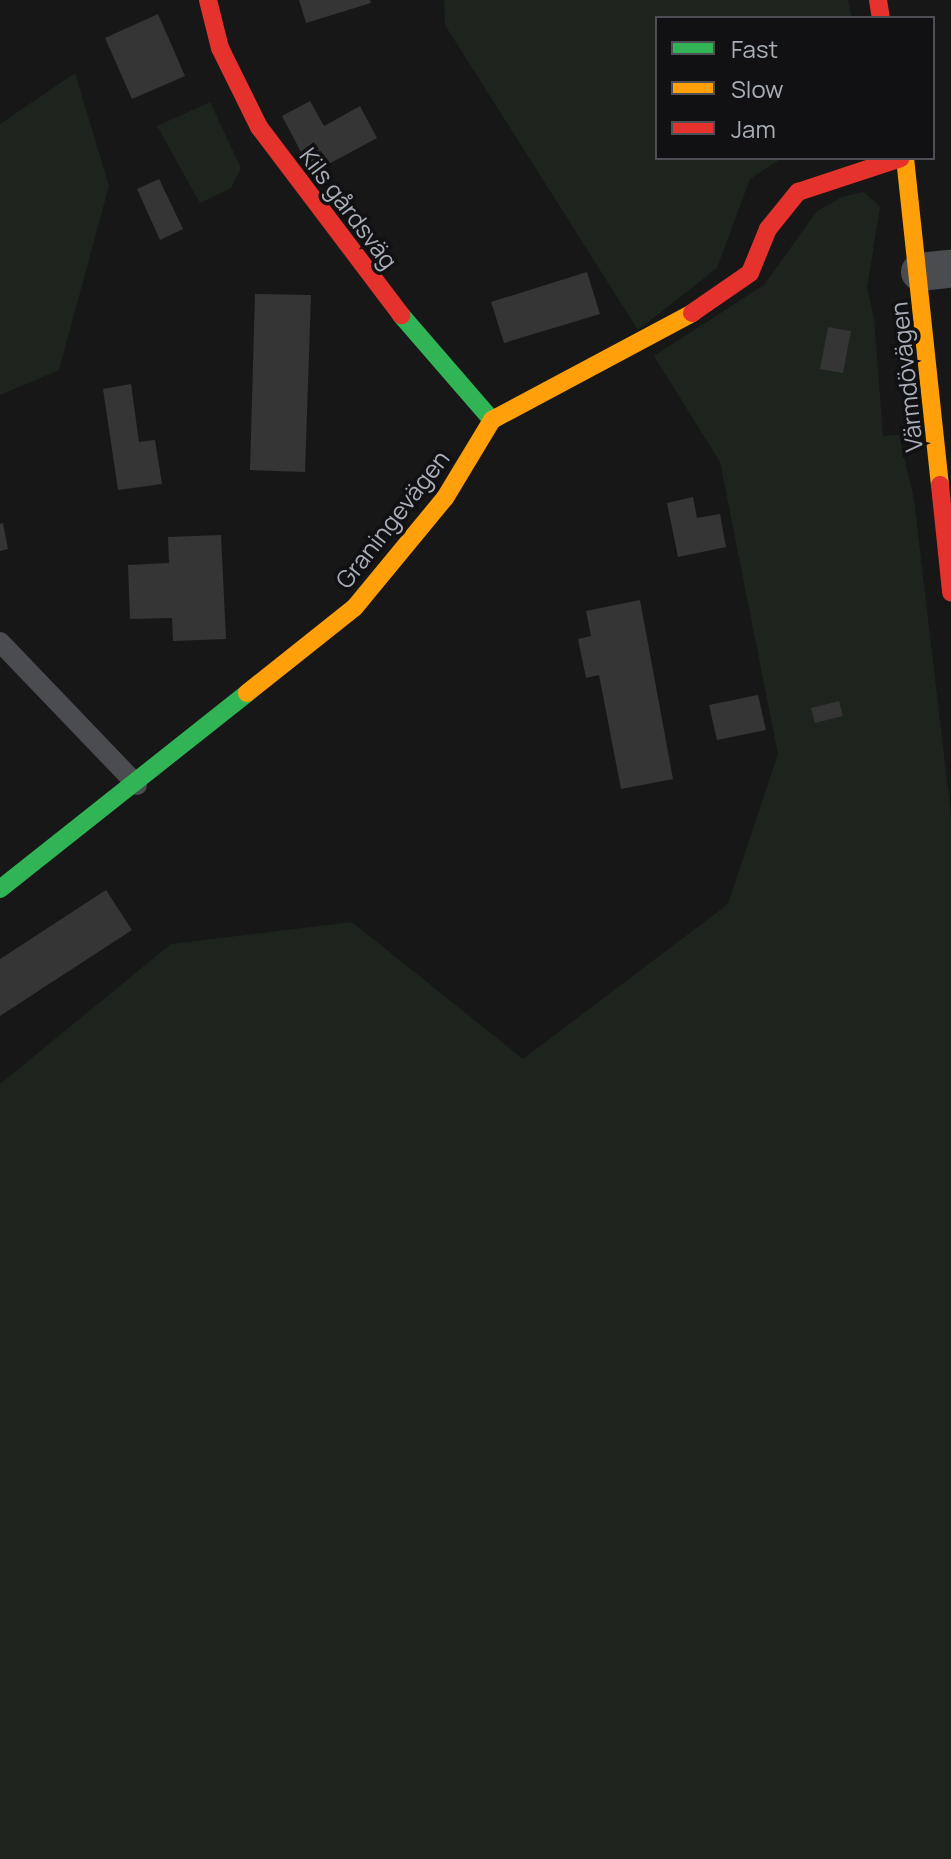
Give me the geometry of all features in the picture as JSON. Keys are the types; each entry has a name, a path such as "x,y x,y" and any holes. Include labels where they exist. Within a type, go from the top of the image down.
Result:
{"street":[{"name":"Kils gårdsväg","path":"208,0 220,48 267,139 395,308 492,420"},
{"path":"492,420 612,360 750,273 768,229 798,192 897,160"},
{"name":"Värmdövägen","path":"904,160 935,270 951,592"},
{"name":"Graningevägen","path":"0,889 137,785 355,607 445,498 492,420"}],"lane":[{"path":"0,642 137,785"}],"shaded area":[{"path":"444,0 848,0 852,16 655,16 655,160 779,160 750,179 717,268 638,330 445,25"},
{"path":"75,73 109,186 59,370 0,395 0,124"},
{"path":"210,102 241,168 231,188 200,203 157,126"},
{"path":"864,192 880,207 867,288 874,318 883,436 899,435 914,499 951,815 951,1859 0,1859 0,1084 171,944 352,922 523,1059 728,904 778,754 720,462 654,356 764,285 817,211 844,196"}],"building":[{"path":"299,0 370,0 371,3 306,23"},
{"path":"158,14 185,76 132,99 105,38"},
{"path":"310,101 324,126 360,106 377,138 312,173 282,116"},
{"path":"159,179 183,229 160,240 137,189"},
{"path":"587,272 600,314 504,343 491,302"},
{"path":"255,294 311,295 305,472 250,470"},
{"path":"828,327 851,331 843,373 820,369"},
{"path":"131,384 139,442 155,440 162,484 118,490 103,389"},
{"path":"693,497 697,518 720,514 726,547 678,557 667,503"},
{"path":"3,523 8,549 0,551 0,524"},
{"path":"221,535 226,639 173,641 172,618 130,619 128,565 169,563 168,537"},
{"path":"640,600 673,779 621,789 599,675 586,678 578,639 591,636 586,611"},
{"path":"758,695 766,730 717,740 709,705"},
{"path":"839,701 843,716 815,723 811,708"},
{"path":"106,890 132,930 0,1016 0,959"}],"traffic: fast":[{"path":"401,315 492,420"},
{"path":"0,889 247,693"}],"traffic: slow":[{"path":"905,160 940,485"},
{"path":"247,693 355,607 445,498 492,420 692,313"}],"traffic: jam":[{"path":"208,0 220,48 259,127 401,315"},
{"path":"878,0 881,16"},
{"path":"692,313 750,273 768,229 798,192 895,160"},
{"path":"940,485 951,592"}]}
